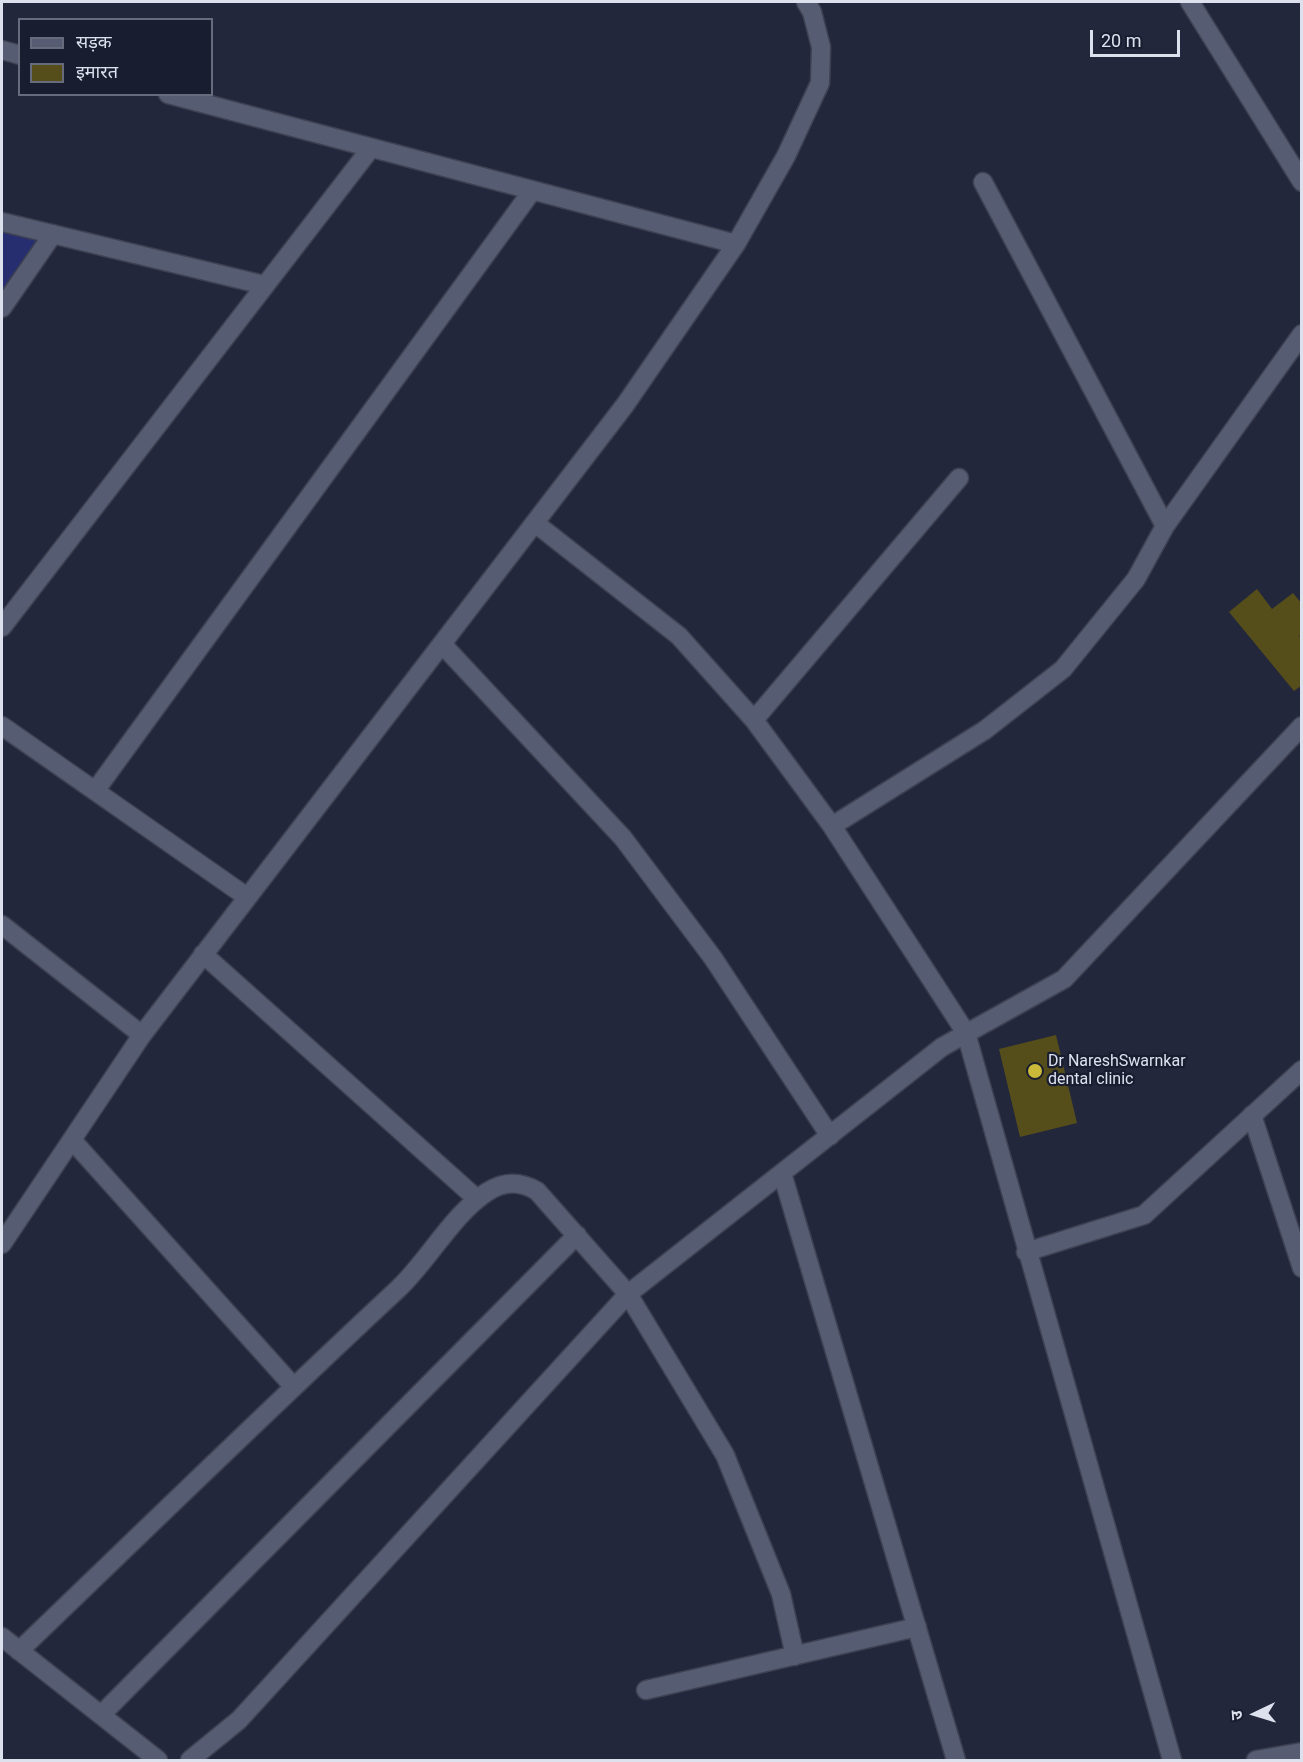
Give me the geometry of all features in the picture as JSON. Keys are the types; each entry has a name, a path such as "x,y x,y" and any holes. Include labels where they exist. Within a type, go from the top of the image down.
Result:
{"street":[{"path":"2,1244 142,1035 625,405 736,244 786,156 820,82 821,48 812,12 806,2"},
{"path":"1190,2 1302,182"},
{"path":"2,50 18,54"},
{"path":"176,96 736,244"},
{"path":"2,627 371,148"},
{"path":"983,182 1165,526"},
{"path":"95,791 532,191"},
{"path":"2,222 264,285"},
{"path":"2,308 53,234"},
{"path":"832,826 985,730 1063,669 1136,579 1165,526 1302,334"},
{"path":"754,720 959,478"},
{"path":"534,523 679,636 754,720 832,826 966,1033 1026,1252 1172,1761"},
{"path":"442,644 623,838 713,958 830,1136"},
{"path":"2,726 247,897"},
{"path":"190,1761 239,1720 628,1294 942,1047 1064,979 1302,726"},
{"path":"2,925 142,1035"},
{"path":"204,954 477,1199"},
{"path":"1026,1252 1144,1215 1302,1070"},
{"path":"1252,1115 1302,1268"},
{"path":"72,1140 293,1386"},
{"path":"782,1173 956,1761"},
{"path":"19,1651 293,1386 402,1286 477,1199 503,1184 525,1184 537,1191 628,1294 725,1455 781,1594 795,1656"},
{"path":"101,1715 577,1235"},
{"path":"646,1690 917,1628"},
{"path":"2,1637 158,1761"},
{"path":"1256,1761 1302,1752"}],"shaded area":[{"path":"2,222 53,234 2,308"}],"building":[{"path":"1257,589 1272,609 1293,593 1302,604 1302,633 1299,636 1302,639 1302,685 1294,691 1229,612"},
{"path":"1056,1035 1077,1123 1020,1137 999,1049"}],"place":[{"name":"Dr NareshSwarnkar dental clinic","path":"1035,1071"}]}
